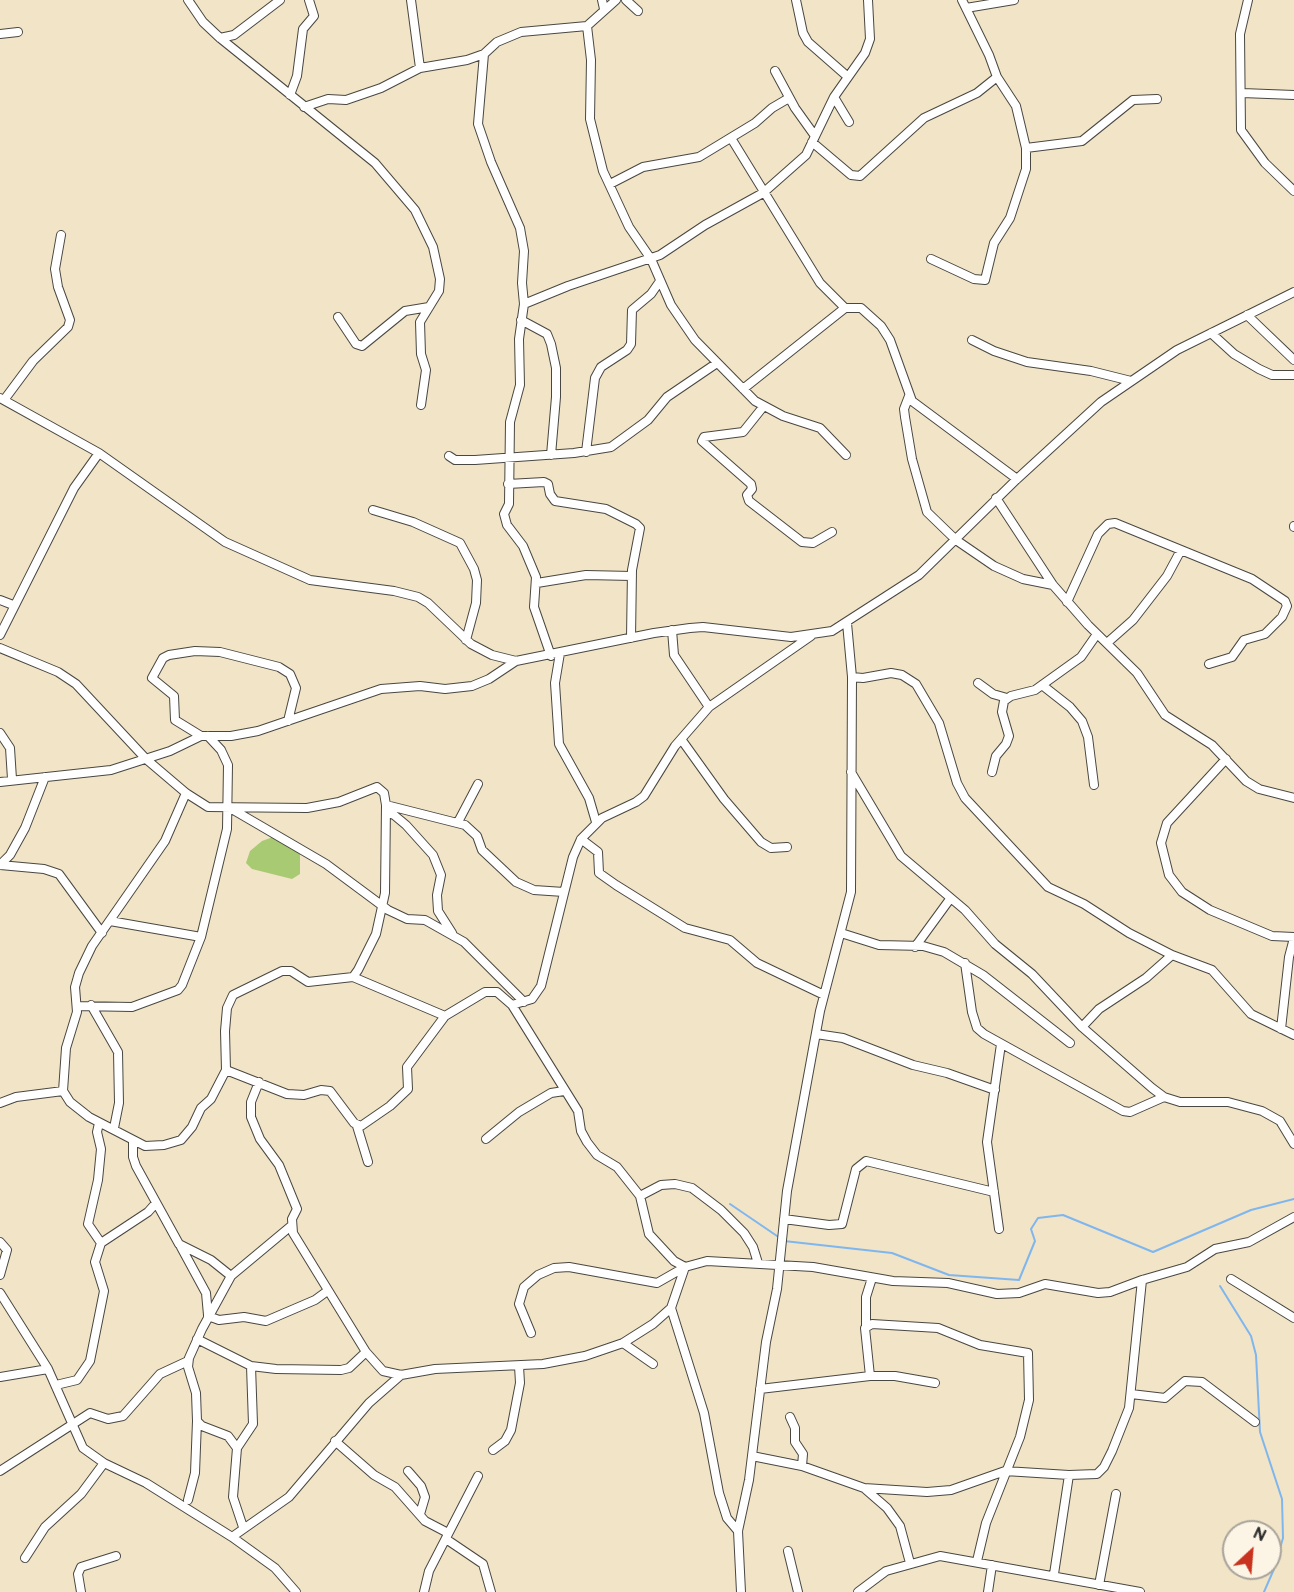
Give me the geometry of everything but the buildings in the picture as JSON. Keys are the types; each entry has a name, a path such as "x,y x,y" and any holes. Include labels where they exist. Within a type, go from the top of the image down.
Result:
{"street":[{"path":"188,0 203,22 220,38 375,163 415,210 439,268 438,291 420,322 419,329 421,354 426,370 421,405"},
{"path":"220,38 234,34 280,0"},
{"path":"290,95 297,76 303,29 315,16 309,0"},
{"path":"411,0 420,68"},
{"path":"602,0 604,9"},
{"path":"304,107 321,101 346,100 369,93 420,68 467,60 484,54 497,42 521,32 586,26 616,0"},
{"path":"626,0 638,11"},
{"path":"796,0 803,33 808,42 848,77"},
{"path":"524,304 567,286 651,259 763,193 806,155 834,97 865,53 870,39 868,0"},
{"path":"931,259 974,279 985,280 994,243 1010,218 1020,191 1026,148 1016,106 997,77 964,4 1014,0"},
{"path":"1248,0 1240,34 1241,130 1265,163 1294,191"},
{"path":"586,26 591,60 591,126 603,171 629,227 651,259 684,326 742,389 763,407 820,428 846,455"},
{"path":"0,34 18,32"},
{"path":"484,54 478,124 491,162 520,228 524,251 522,275 524,304 519,392 510,422 509,504 504,512 505,521 530,560 537,583 534,590 534,607 555,654 559,744 589,798 596,822"},
{"path":"775,71 814,139 851,175 860,176 924,118 977,93 997,77"},
{"path":"1242,93 1294,95"},
{"path":"834,97 849,122"},
{"path":"610,184 643,167 699,157 789,98"},
{"path":"1026,148 1082,141 1133,100 1157,99"},
{"path":"731,138 820,283 845,308"},
{"path":"61,235 55,268 58,287 70,320 68,327 33,361 2,399 99,453 225,542 310,580 394,591 418,597 428,603 466,640 492,655 516,661"},
{"path":"586,452 595,378 601,367 627,350 631,344 632,310 651,294 660,281"},
{"path":"0,782 111,770 204,736 242,734 288,721 381,689 420,687 445,689 472,686 489,679 516,661 672,630 703,627 791,637 832,631 919,575 996,498 1101,402 1177,350 1294,292"},
{"path":"338,317 356,344 362,346 405,311 429,307"},
{"path":"742,389 845,308 861,308 881,326 901,368 909,396 917,407 1017,479"},
{"path":"1247,315 1294,360"},
{"path":"522,320 547,334 551,344 556,368 551,455"},
{"path":"1211,333 1234,354 1259,369 1272,375 1294,375"},
{"path":"972,340 994,351 1027,362 1091,371 1131,381"},
{"path":"449,456 465,460 508,458 586,452 611,447 648,420 667,397 717,363"},
{"path":"909,396 904,409 905,417 924,502 938,524 956,540 994,566 1023,579 1053,585"},
{"path":"763,407 743,432 709,436 702,441 751,484 752,489 747,495 749,501 802,542 813,543 832,532"},
{"path":"0,635 13,605 45,550 74,488 99,453"},
{"path":"508,484 544,482 555,501 606,509 636,524 641,533 632,576 631,638"},
{"path":"996,498 1053,585 1097,634 1137,673 1165,715 1202,738 1226,759 1236,774 1259,789 1294,798"},
{"path":"373,510 413,522 460,543 474,569 477,580 476,603 466,640"},
{"path":"1067,602 1098,534 1108,525 1124,524 1252,579 1281,597 1287,606 1282,617 1265,634 1244,639 1232,657 1209,664"},
{"path":"1107,643 1133,620 1167,576 1181,550"},
{"path":"537,583 586,575 632,576"},
{"path":"0,600 13,605"},
{"path":"741,1592 738,1531 752,1456 760,1389 780,1266 784,1219 801,1102 824,995 842,933 851,885 852,677 847,623"},
{"path":"672,630 674,655 709,707"},
{"path":"978,683 993,694 1007,698 1030,693 1081,657 1097,634"},
{"path":"512,1005 532,999 541,986 575,850 582,839 596,822 644,796 681,739 709,707 812,635"},
{"path":"0,648 58,672 76,684 146,759 186,793 208,807 307,808 339,802 377,787 384,793 386,808 382,905 369,951 353,977"},
{"path":"78,1006 132,1007 178,990 201,937 227,829 229,776 225,757 204,736 175,720 174,696 152,678 163,658 195,651 220,652 279,667 290,674 296,688 288,721"},
{"path":"852,677 863,678 891,673 902,675 916,684 939,723 957,783 973,809 998,830 1048,887 1084,903 1129,933 1172,955 1212,970 1251,1014 1294,1035"},
{"path":"1042,685 1082,721 1088,737 1094,785"},
{"path":"992,772 996,756 1009,736 1002,712 1004,701 1007,698"},
{"path":"0,733 10,748 12,779"},
{"path":"681,739 724,799 761,842 771,848 787,847"},
{"path":"1226,759 1167,823 1161,843 1169,875 1182,892 1210,910 1272,936 1294,938 1289,957 1281,1029"},
{"path":"850,770 864,796 883,822 897,851 965,910 995,944 1032,974 1082,1027 1164,1097 1180,1102 1228,1102 1262,1111 1280,1121 1294,1144"},
{"path":"0,865 9,855 25,828 45,777"},
{"path":"458,822 478,784"},
{"path":"186,793 165,841 84,961 76,981 78,1006 66,1048 63,1091 78,1109 99,1123 114,1128 133,1140 155,1146 181,1140 192,1127 201,1108 211,1099 226,1070 227,1008 233,995 282,970 291,971 308,982 353,977 445,1016"},
{"path":"229,807 306,855 326,864 402,917 425,920 470,946 502,983 524,1002"},
{"path":"386,808 458,822 477,836 482,850 516,882 534,890 564,892"},
{"path":"386,808 406,825 433,855 441,875 437,895 438,911 455,937"},
{"path":"582,839 598,852 599,873 616,885 685,928 730,940 757,963 824,995"},
{"path":"0,865 44,869 59,874 102,933"},
{"path":"915,947 950,899"},
{"path":"110,921 201,937"},
{"path":"842,933 879,945 935,949 965,963 1070,1043"},
{"path":"1082,1027 1100,1009 1146,978 1172,955"},
{"path":"965,963 968,992 977,1028 1001,1044 1123,1111 1131,1112 1164,1097"},
{"path":"357,1126 376,1116 408,1089 407,1067 445,1016 485,992 497,992 512,1005 578,1111 581,1131 593,1151 617,1167 640,1196 649,1234 674,1261 685,1267"},
{"path":"91,1005 118,1052 119,1103 114,1128"},
{"path":"816,1034 843,1038 913,1065 946,1073 995,1090"},
{"path":"999,1229 987,1142 1001,1044"},
{"path":"226,1070 295,1095 330,1091 357,1126 368,1162"},
{"path":"188,1500 195,1473 197,1401 188,1361 208,1316 231,1276 291,1226 297,1209 279,1165 260,1139 251,1117 251,1102 259,1082"},
{"path":"0,1103 16,1096 63,1091"},
{"path":"486,1139 519,1112 551,1093 564,1091"},
{"path":"99,1123 99,1171 88,1224 101,1244"},
{"path":"133,1140 133,1157 206,1293 208,1316"},
{"path":"784,1219 829,1225 842,1224 856,1168 866,1161 994,1192"},
{"path":"640,1196 661,1185 675,1184 692,1188 721,1210 744,1233 753,1247 758,1263"},
{"path":"56,1385 77,1380 90,1361 104,1291 95,1262 101,1244 142,1216 156,1203"},
{"path":"531,1333 519,1304 524,1287 538,1275 554,1268 581,1267 657,1283 685,1267 707,1261 758,1263 842,1271 893,1281 948,1283 1006,1294 1019,1293 1045,1284 1098,1293 1110,1292 1187,1267 1215,1249 1249,1242 1294,1217"},
{"path":"291,1226 326,1292 366,1352 383,1371 401,1375 435,1369 519,1366 585,1356 623,1343 653,1324 671,1308 685,1267"},
{"path":"0,1242 7,1250 0,1275"},
{"path":"179,1244 211,1260 231,1276"},
{"path":"870,1376 866,1297 872,1278"},
{"path":"1231,1279 1294,1318"},
{"path":"752,1456 802,1466 864,1488 907,1492 951,1490 1005,1471 1069,1475 1097,1474 1104,1467 1124,1424 1131,1394 1142,1280"},
{"path":"208,1316 219,1320 244,1317 266,1321 315,1300 326,1292"},
{"path":"0,1293 48,1369 83,1449 104,1463 146,1484 232,1537 275,1568 296,1592"},
{"path":"671,1308 704,1413 715,1481 727,1518 738,1531"},
{"path":"866,1326 872,1324 938,1328 980,1345 1028,1353 1029,1400 1017,1446 986,1523 977,1561"},
{"path":"198,1339 251,1366 341,1370 349,1368 366,1352"},
{"path":"623,1343 652,1364"},
{"path":"0,1471 90,1413 113,1420 123,1416 160,1374 188,1361"},
{"path":"243,1527 233,1497 237,1448 253,1424 251,1366"},
{"path":"493,1450 505,1441 511,1430 520,1383 519,1366"},
{"path":"0,1377 48,1369"},
{"path":"232,1537 243,1527 289,1497 369,1403 401,1375"},
{"path":"760,1389 870,1376 895,1376 935,1383"},
{"path":"1131,1394 1165,1398 1185,1381 1202,1382 1255,1422"},
{"path":"790,1417 795,1428 795,1442 803,1454 802,1466"},
{"path":"197,1421 228,1436 237,1448"},
{"path":"335,1441 374,1475 395,1487 425,1521 483,1564 491,1592"},
{"path":"25,1558 45,1527 81,1494 104,1463"},
{"path":"408,1472 421,1486 425,1497 420,1514"},
{"path":"1053,1575 1069,1475"},
{"path":"424,1592 429,1571 478,1476"},
{"path":"864,1488 887,1508 900,1526 909,1563"},
{"path":"1099,1585 1116,1494"},
{"path":"788,1551 798,1592"},
{"path":"81,1592 78,1574 81,1567 116,1556"},
{"path":"858,1592 886,1571 909,1563 940,1557 977,1561 1140,1592"},
{"path":"988,1592 992,1565"}],"green space":[{"path":"273,837 300,854 300,874 292,879 252,869 246,863 250,851 262,841"}],"waterway":[{"path":"784,1241 892,1253 949,1275 1019,1280 1035,1241 1031,1229 1038,1218 1063,1215 1153,1252 1251,1210 1294,1199"},
{"path":"730,1204 780,1238"},
{"path":"1220,1286 1251,1336 1256,1355 1260,1432 1282,1499 1283,1538 1264,1592"}]}
